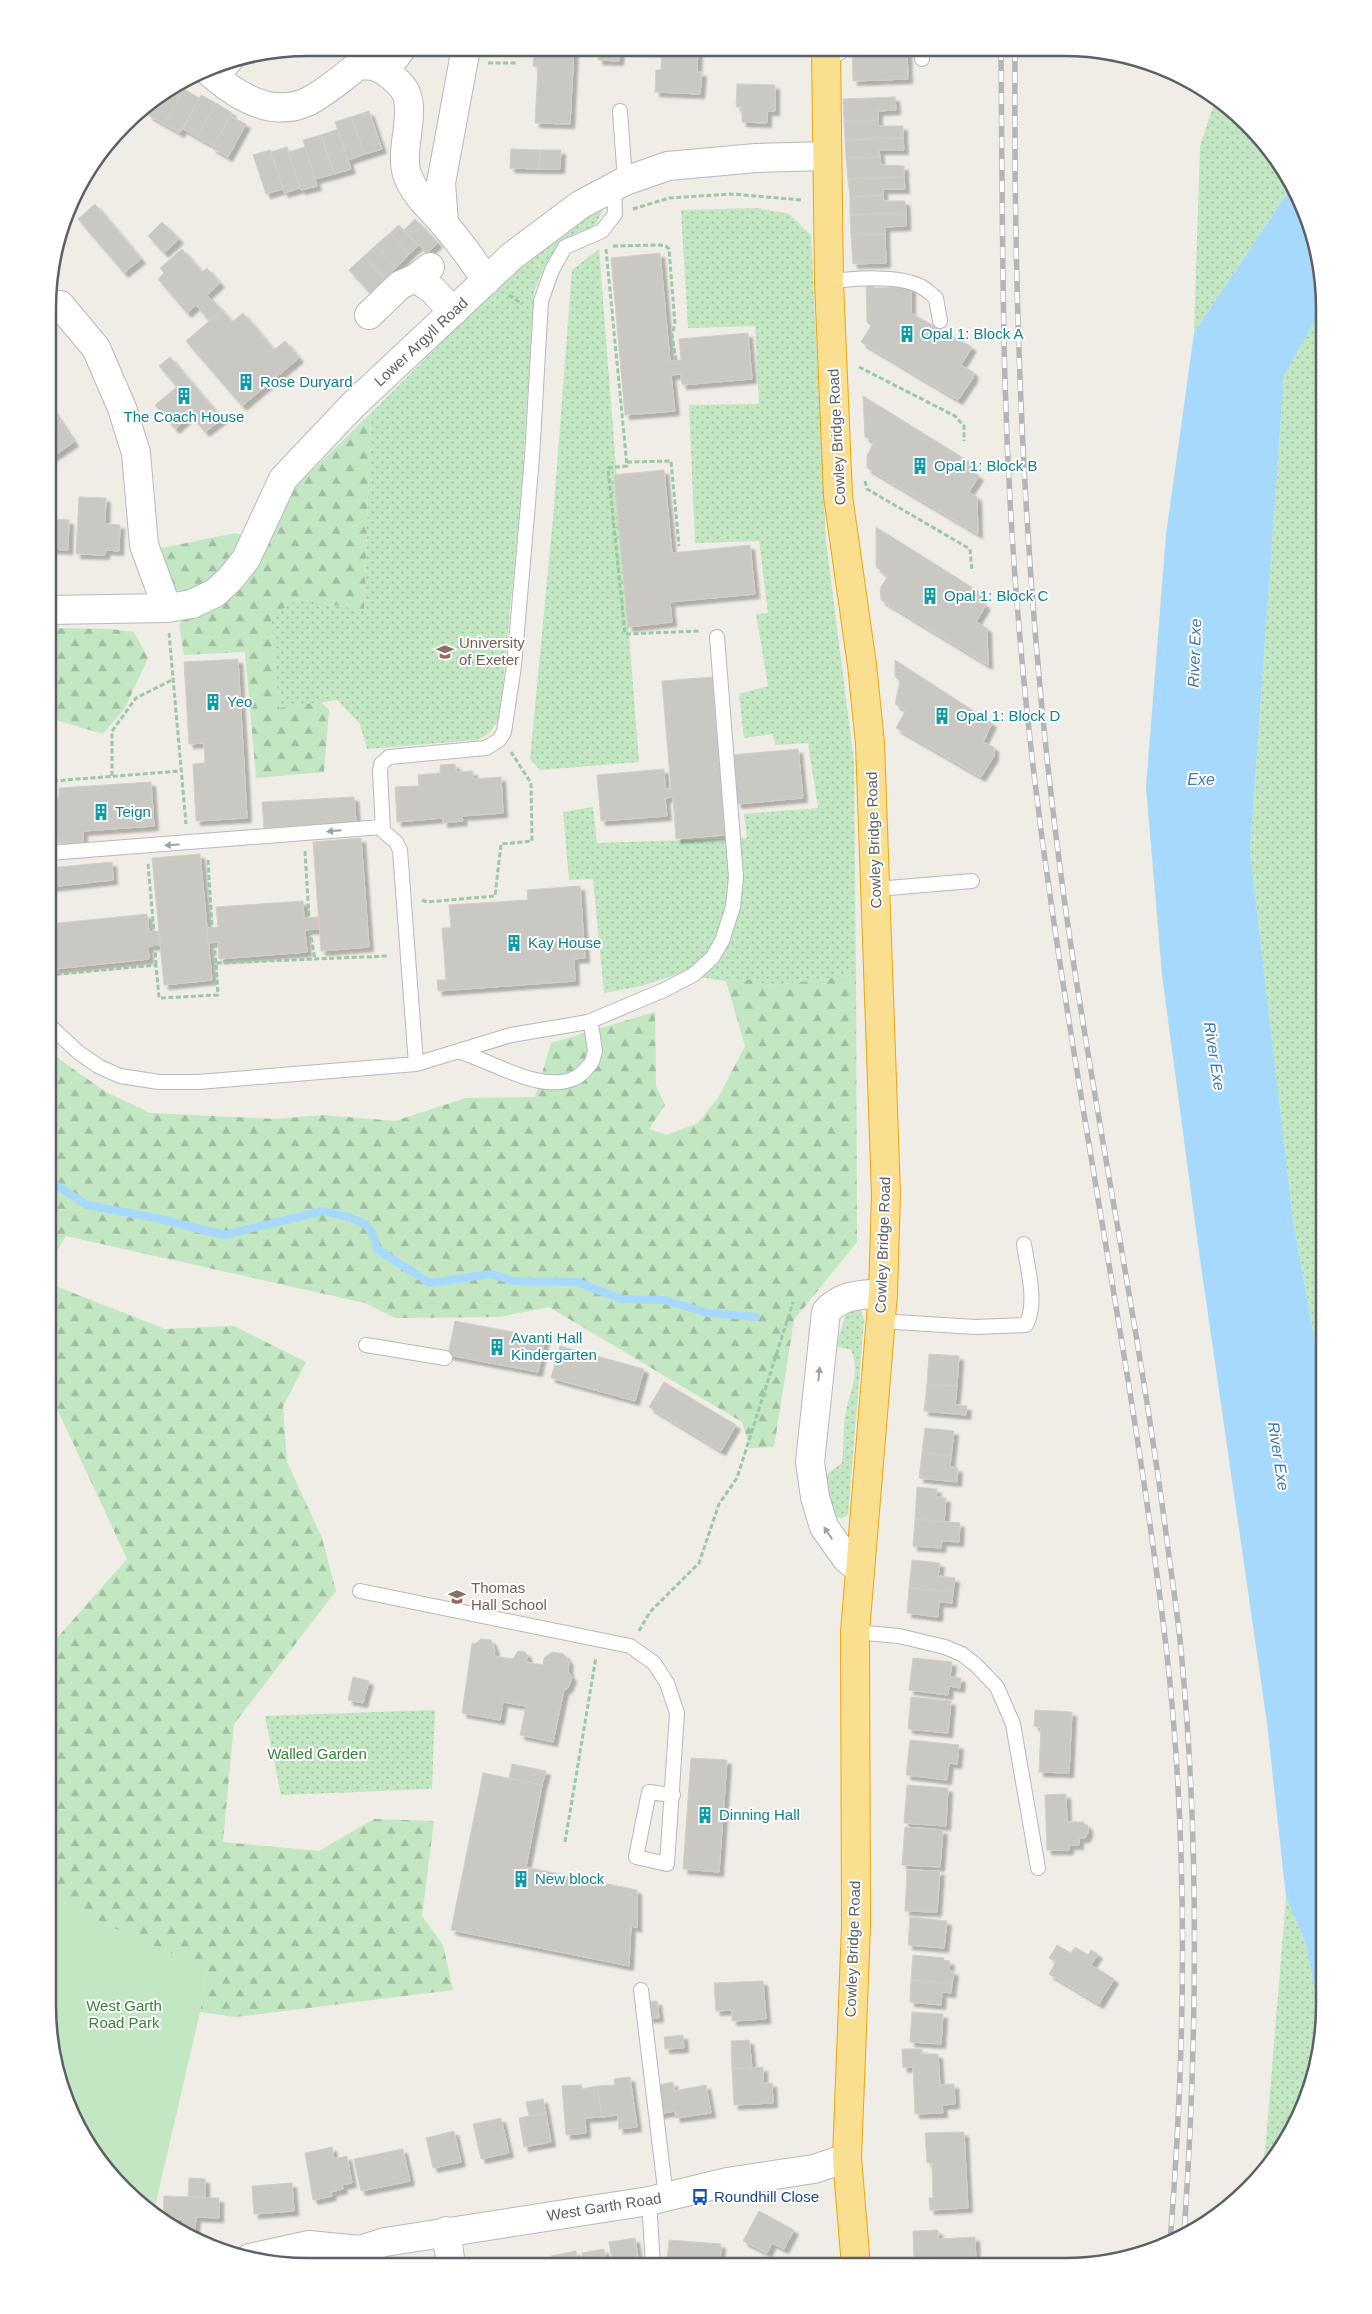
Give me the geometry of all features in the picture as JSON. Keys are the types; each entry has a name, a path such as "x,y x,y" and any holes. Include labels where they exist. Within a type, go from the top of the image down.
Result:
{"highway":[{"name":"Cowley Bridge Road","path":"832,56 827,192 838,496 862,665 870,743 886,1194 883,1293 855,1632 856,1926 847,2158 855,2258"}],"street":[{"path":"385,71 396,56"},
{"path":"444,223 441,183 475,56"},
{"path":"222,72 257,104 274,108 290,107 307,102 327,90 360,65 374,66 385,71 398,81 406,93 408,106 406,155 408,176 424,204 444,223 486,281"},
{"name":"Lower Argyll Road","path":"56,610 167,608 192,604 215,593 230,580 246,559 283,479 353,405 512,256 580,205 620,184 668,166 720,160 827,156"},
{"path":"369,315 400,285 423,272 433,290 453,312"},
{"path":"60,305 96,348 122,408 136,453 144,545 167,608"},
{"path":"860,1570 846,1558 824,1528 814,1497 810,1462 826,1312 834,1303 848,1297 883,1293"},
{"name":"West Garth Road","path":"344,2258 360,2250 385,2242 658,2199 727,2182 814,2169 847,2158"},
{"path":"446,2231 450,2258"},
{"name":"West Garth Road","path":"266,2254 309,2245 360,2250"}],"lane":[{"path":"416,1064 400,850 396,842 383,831 380,771 385,759 389,757 486,748 492,746 501,737 506,723 514,666 532,457 541,301 552,270 565,247 602,231 616,214 620,184 620,111"},
{"path":"829,282 862,280 912,282 922,286 936,298 940,321"},
{"path":"56,1032 78,1052 98,1066 120,1076 159,1082 198,1082 416,1064 461,1052 511,1035 588,1022 664,990 693,975 712,958 728,925 736,877 736,856 717,637"},
{"path":"56,853 188,844 382,827"},
{"path":"876,889 972,881"},
{"path":"461,1052 484,1059 502,1069 534,1080 564,1081 576,1078 592,1062 594,1037 591,1024 588,1022"},
{"path":"880,1321 975,1327 1026,1325 1029,1320 1031,1298 1024,1244"},
{"path":"366,1345 445,1358"},
{"path":"360,1592 598,1642 630,1646 654,1663 667,1683 677,1713 673,1795 667,1864 636,1857 649,1792 673,1795"},
{"path":"855,1632 900,1636 945,1647 962,1654 977,1666 997,1687 1013,1724 1038,1868"},
{"path":"641,1990 658,2199 654,2258"}],"path":[{"path":"475,56 516,64"},
{"path":"616,214 669,198 732,194 800,201 827,192"},
{"path":"676,360 672,336 675,324 669,250 666,246 660,245 642,247 606,246 627,466 608,468 625,634 715,630 717,637"},
{"path":"486,281 541,318"},
{"path":"851,363 955,416 964,426 964,440"},
{"path":"626,462 671,461 679,546"},
{"path":"862,472 867,489 970,549 972,571"},
{"path":"167,608 188,844"},
{"path":"112,776 112,731 136,698 172,680"},
{"path":"427,902 495,896 500,844 532,841 531,783 501,737"},
{"path":"56,781 180,771"},
{"path":"304,834 309,918"},
{"path":"209,866 212,927"},
{"path":"150,879 154,932"},
{"path":"310,930 315,960"},
{"path":"155,945 159,998 218,995 214,943"},
{"path":"216,963 315,960 407,954"},
{"path":"56,974 156,965"},
{"path":"630,1646 650,1612 699,1562 720,1504 737,1478 793,1302"},
{"path":"566,1842 598,1642"}],"green space":[{"path":"1213,106 1253,142 1273,168 1288,193 1194,333 1200,146"},
{"path":"605,204 597,223 586,232 559,245 544,268 534,292 522,483 500,717 496,725 491,731 477,740 367,749 360,724 337,700 279,708 271,617 297,599 364,610 371,413 543,242"},
{"path":"757,208 789,214 811,235 826,541 854,762 856,975 766,986 756,979 726,981 678,974 641,986 604,993 593,879 569,880 563,812 593,807 597,843 747,838 744,814 818,808 808,743 775,745 773,734 744,738 739,694 768,686 756,614 768,613 759,541 695,543 689,405 759,404 755,326 688,328 681,210"},
{"path":"599,249 639,762 540,770 530,759 553,518 572,270"},
{"path":"1316,319 1316,1348 1293,1220 1250,851 1284,375"},
{"path":"371,413 364,610 297,599 271,617 279,708 321,702 329,710 324,772 256,778 245,652 184,655 179,625 187,613 183,592 163,586 153,550 235,533 266,542 293,489"},
{"path":"56,628 111,629 134,632 148,658 125,708 103,734 56,720"},
{"path":"856,975 857,1242 794,1320 774,1447 750,1448 742,1422 549,1307 500,1317 395,1318 365,1303 66,1236 56,1252 56,1057 106,1092 150,1113 275,1119 323,1115 395,1121 466,1098 535,1097 551,1043 655,1012 656,1086 665,1105 649,1129 667,1135 698,1123 718,1098 745,1046 726,981 756,979 767,986"},
{"path":"56,1286 165,1329 234,1326 306,1362 283,1407 287,1462 322,1538 336,1591 234,1724 223,1842 319,1851 374,1819 434,1821 422,1916 443,1945 453,1990 235,2017 200,2012 207,1969 115,1929 56,1899 56,1639 127,1559 56,1406"},
{"path":"854,1308 861,1310 864,1320 848,1515 842,1518 832,1516 824,1476 842,1463 845,1416 855,1375 855,1367 851,1350 836,1346 846,1313"},
{"name":"Walled Garden","path":"435,1710 432,1789 281,1795 265,1716"},
{"path":"1286,1897 1306,1944 1316,1998 1314,2039 1307,2071 1297,2102 1282,2132 1263,2160"},
{"name":"West Garth Road Park","path":"56,1899 115,1929 207,1969 200,2012 155,2206 130,2184 108,2159 82,2117 70,2087 58,2039 56,2006"}],"water":[{"name":"Exe","path":"1288,193 1297,212 1311,259 1314,275 1316,319 1284,375 1250,851 1293,1220 1316,1348 1316,1998 1306,1944 1286,1897 1267,1723 1198,1245 1162,975 1146,787 1166,535 1194,333"}],"building":[{"path":"534,56 574,56 570,124 535,123 538,67 533,66"},
{"path":"598,56 619,56 619,61 598,60"},
{"path":"662,56 698,56 697,72 702,72 700,94 655,92 656,70 661,70"},
{"path":"852,56 907,56 908,79 853,81"},
{"path":"737,84 775,85 775,111 767,111 767,123 742,122 742,107 736,107"},
{"path":"184,89 164,124 148,115 155,108"},
{"path":"184,89 199,98 180,133 164,124"},
{"path":"201,95 216,103 197,137 183,129"},
{"path":"895,97 896,110 878,111 878,120 844,121 843,99"},
{"path":"216,103 232,113 213,146 197,137"},
{"path":"369,111 382,149 365,154 351,117"},
{"path":"230,116 246,124 228,157 212,148"},
{"path":"351,117 365,154 348,160 335,122"},
{"path":"878,120 878,126 903,126 903,138 845,140 844,121"},
{"path":"338,129 351,169 334,174 321,135"},
{"path":"321,135 334,174 315,179 303,140"},
{"path":"903,138 904,150 879,150 880,157 846,158 845,140"},
{"path":"287,147 300,188 284,193 271,152"},
{"path":"305,147 317,186 301,190 289,152"},
{"path":"511,149 540,150 539,169 510,168"},
{"path":"270,150 283,189 266,194 253,155"},
{"path":"540,150 561,150 560,169 539,169"},
{"path":"880,157 881,165 904,166 904,177 848,179 846,158"},
{"path":"904,177 905,189 883,189 883,195 850,197 848,179"},
{"path":"883,195 884,201 905,201 906,213 850,215 850,197"},
{"path":"95,204 141,259 124,273 78,219"},
{"path":"906,213 906,226 885,227 885,234 851,235 850,215"},
{"path":"415,219 438,243 427,253 404,230"},
{"path":"162,222 179,239 164,253 148,236"},
{"path":"399,225 418,246 409,254 390,233"},
{"path":"390,233 409,254 396,268 376,245"},
{"path":"885,234 886,263 853,264 851,235"},
{"path":"376,245 396,268 385,279 364,256"},
{"path":"182,249 202,272 207,268 220,283 207,295 222,310 209,321 196,305 187,313 158,279 164,273 160,268"},
{"path":"660,253 670,361 681,360 679,339 748,333 752,379 682,385 681,374 671,375 675,411 625,415 611,258"},
{"path":"364,256 385,279 370,293 349,270"},
{"name":"Opal 1: Block A","path":"866,282 875,288 911,287 911,313 972,347 961,365 973,372 973,378 958,400 861,342 871,326 867,322"},
{"name":"Rose Duryard","path":"222,310 232,322 243,313 274,350 285,341 299,358 242,406 186,341"},
{"name":"The Coach House","path":"170,357 222,419 205,432 191,415 175,429 155,405 177,387 159,366"},
{"name":"Opal 1: Block B","path":"863,396 973,464 970,470 979,476 969,492 977,497 978,534 867,468 867,456 874,441 865,437"},
{"path":"56,415 74,442 56,454"},
{"path":"664,470 672,553 750,545 755,594 670,602 672,622 628,627 614,475"},
{"path":"79,497 106,498 105,524 120,525 119,551 106,550 105,555 76,554"},
{"path":"56,519 69,520 68,550 56,549"},
{"name":"Opal 1: Block C","path":"876,527 981,593 978,599 986,605 976,622 987,628 988,665 881,600 880,588 888,576 876,567"},
{"name":"Yeo","path":"238,659 247,818 196,821 193,764 205,763 204,743 189,744 184,662"},
{"name":"Opal 1: Block D","path":"895,660 992,723 983,742 994,747 994,756 981,777 896,728 906,710 895,704 900,681 895,677"},
{"path":"712,677 725,835 676,839 673,797 665,798 667,816 601,821 597,775 664,769 665,789 671,789 662,681"},
{"path":"798,749 803,798 737,804 732,755"},
{"path":"455,764 456,772 473,771 473,779 501,777 503,813 462,816 463,821 443,823 443,818 397,822 395,787 419,786 418,775 440,773 440,765"},
{"name":"Teign","path":"151,782 154,826 83,831 83,842 58,843 58,837 56,837 56,797 59,797 59,788"},
{"path":"354,797 356,822 264,828 262,802"},
{"path":"361,838 369,947 321,951 313,842"},
{"path":"200,854 212,980 164,985 152,858"},
{"path":"112,862 113,880 56,886 56,867"},
{"name":"Kay House","path":"580,886 585,958 574,959 575,981 438,991 437,980 446,980 442,928 451,928 449,905 528,900 527,890"},
{"path":"303,901 304,918 318,917 319,929 305,930 307,952 219,959 218,942 208,943 207,928 218,927 216,907"},
{"path":"147,914 149,932 159,931 161,945 148,946 149,959 56,969 56,923"},
{"name":"Avanti Hall Kindergarten","path":"455,1321 545,1338 538,1372 448,1355"},
{"name":"Avanti Hall Kindergarten","path":"560,1346 644,1369 635,1401 551,1378"},
{"path":"929,1354 959,1356 957,1386 927,1384"},
{"path":"664,1382 736,1425 721,1451 649,1407"},
{"path":"927,1384 957,1386 955,1405 967,1406 966,1415 924,1411"},
{"path":"925,1428 954,1431 951,1456 922,1453"},
{"path":"922,1453 951,1456 950,1467 958,1468 957,1482 919,1478"},
{"path":"917,1487 937,1489 936,1497 946,1498 944,1522 915,1519"},
{"path":"915,1519 960,1523 959,1542 942,1541 941,1548 913,1546"},
{"path":"912,1560 940,1563 938,1576 955,1578 953,1592 909,1588"},
{"path":"909,1588 953,1592 952,1603 939,1602 938,1617 907,1613"},
{"path":"481,1639 491,1640 495,1650 494,1656 513,1659 518,1651 525,1652 528,1656 526,1662 543,1665 544,1658 552,1652 564,1654 569,1662 568,1671 572,1678 568,1688 564,1690 553,1742 520,1735 526,1706 503,1702 500,1720 462,1713 472,1643 475,1644"},
{"path":"913,1658 952,1662 950,1677 961,1678 960,1688 949,1686 948,1695 909,1690"},
{"path":"353,1677 369,1681 363,1703 348,1700"},
{"path":"911,1697 951,1701 948,1733 908,1729"},
{"path":"1035,1710 1072,1712 1069,1773 1039,1772 1041,1727 1034,1726"},
{"path":"910,1740 959,1745 957,1764 949,1763 947,1780 906,1775"},
{"name":"Dinning Hall","path":"691,1758 727,1760 719,1872 683,1869"},
{"path":"512,1764 546,1771 542,1785 509,1778"},
{"name":"New block","path":"483,1773 542,1785 526,1867 637,1890 637,1928 631,1926 629,1966 451,1930"},
{"path":"907,1785 948,1788 946,1826 904,1823"},
{"path":"1066,1794 1067,1822 1083,1822 1088,1826 1088,1833 1085,1838 1079,1838 1079,1845 1069,1845 1069,1850 1047,1850 1045,1795"},
{"path":"905,1827 943,1830 940,1867 902,1865"},
{"path":"907,1870 940,1871 937,1912 905,1911"},
{"path":"910,1917 947,1921 944,1948 908,1945"},
{"path":"1057,1945 1071,1953 1075,1947 1088,1955 1091,1950 1098,1954 1091,1965 1114,1979 1099,2004 1049,1974 1056,1962 1049,1958"},
{"path":"913,1955 944,1958 943,1960 950,1961 949,1971 954,1971 952,1984 911,1980"},
{"path":"911,1980 952,1984 951,1993 942,1992 941,2005 910,2002"},
{"path":"763,1981 766,2019 732,2021 732,2010 716,2011 714,1983"},
{"path":"657,2001 659,2018 648,2018 646,2002"},
{"path":"912,2012 943,2014 941,2044 910,2042"},
{"path":"683,2035 684,2048 665,2049 664,2037"},
{"path":"749,2040 752,2068 732,2069 731,2041"},
{"path":"902,2049 922,2049 922,2054 938,2054 940,2085 954,2084 955,2104 942,2105 943,2113 915,2114 913,2067 903,2068"},
{"path":"763,2067 763,2083 772,2083 773,2103 734,2105 732,2069"},
{"path":"630,2077 637,2127 619,2129 618,2115 602,2117 597,2086 615,2085 614,2079"},
{"path":"673,2082 674,2091 706,2085 711,2113 676,2118 675,2111 658,2114 654,2086"},
{"path":"581,2085 582,2089 597,2086 602,2117 585,2118 586,2133 566,2135 562,2086"},
{"path":"543,2099 546,2113 529,2116 526,2102"},
{"path":"546,2113 551,2142 524,2147 519,2118"},
{"path":"501,2118 509,2153 481,2159 473,2124"},
{"path":"454,2131 461,2162 433,2168 426,2138"},
{"path":"964,2132 968,2208 930,2210 929,2198 933,2198 932,2162 927,2163 925,2133"},
{"path":"332,2147 334,2159 347,2156 352,2183 342,2185 343,2189 331,2192 332,2196 313,2200 305,2153"},
{"path":"403,2149 410,2181 361,2191 354,2159"},
{"path":"189,2178 205,2179 205,2197 188,2197"},
{"path":"292,2183 294,2211 254,2214 252,2186"},
{"path":"164,2196 219,2198 219,2218 196,2217 195,2230 183,2225 183,2219 173,2219 163,2212"},
{"path":"759,2211 794,2230 784,2249 772,2243 767,2253 743,2241"},
{"path":"938,2230 938,2239 975,2237 976,2258 914,2258 913,2231"},
{"path":"635,2238 638,2258 612,2258 609,2242"},
{"path":"669,2240 721,2244 720,2258 667,2258"},
{"path":"604,2249 605,2258 583,2258 582,2253"},
{"path":"576,2251 578,2258 552,2258 551,2256"}],"waterway":[{"path":"56,1185 87,1205 160,1219 224,1235 323,1211 349,1217 365,1224 373,1234 377,1249 430,1283 491,1274 514,1281 577,1282 621,1299 664,1300 708,1313 756,1317"}],"railway":[{"path":"1001,56 1003,299 1007,450 1021,653 1044,856 1154,1555 1166,1646 1179,1795 1182,1870 1182,2019 1171,2234"},
{"path":"1015,56 1015,159 1020,376 1032,594 1041,702 1067,919 1091,1075 1156,1463 1179,1631 1188,1733 1192,1804 1195,1948 1192,2092 1184,2227"}],"place":[{"name":"Opal 1: Block A","path":"907,334"},
{"name":"Rose Duryard","path":"246,382"},
{"name":"The Coach House","path":"184,396"},
{"name":"Opal 1: Block B","path":"920,466"},
{"name":"Opal 1: Block C","path":"930,596"},
{"name":"University of Exeter","path":"445,652"},
{"name":"Yeo","path":"213,702"},
{"name":"Opal 1: Block D","path":"942,716"},
{"name":"Teign","path":"101,812"},
{"name":"Kay House","path":"514,943"},
{"name":"Avanti Hall Kindergarten","path":"497,1347"},
{"name":"Thomas Hall School","path":"457,1597"},
{"name":"Dinning Hall","path":"705,1815"},
{"name":"New block","path":"521,1879"},
{"name":"Roundhill Close","path":"700,2197"}],"water label":[{"name":"River Exe","path":"1194,653"},
{"name":"River Exe","path":"1215,1056"},
{"name":"River Exe","path":"1279,1456"}]}
